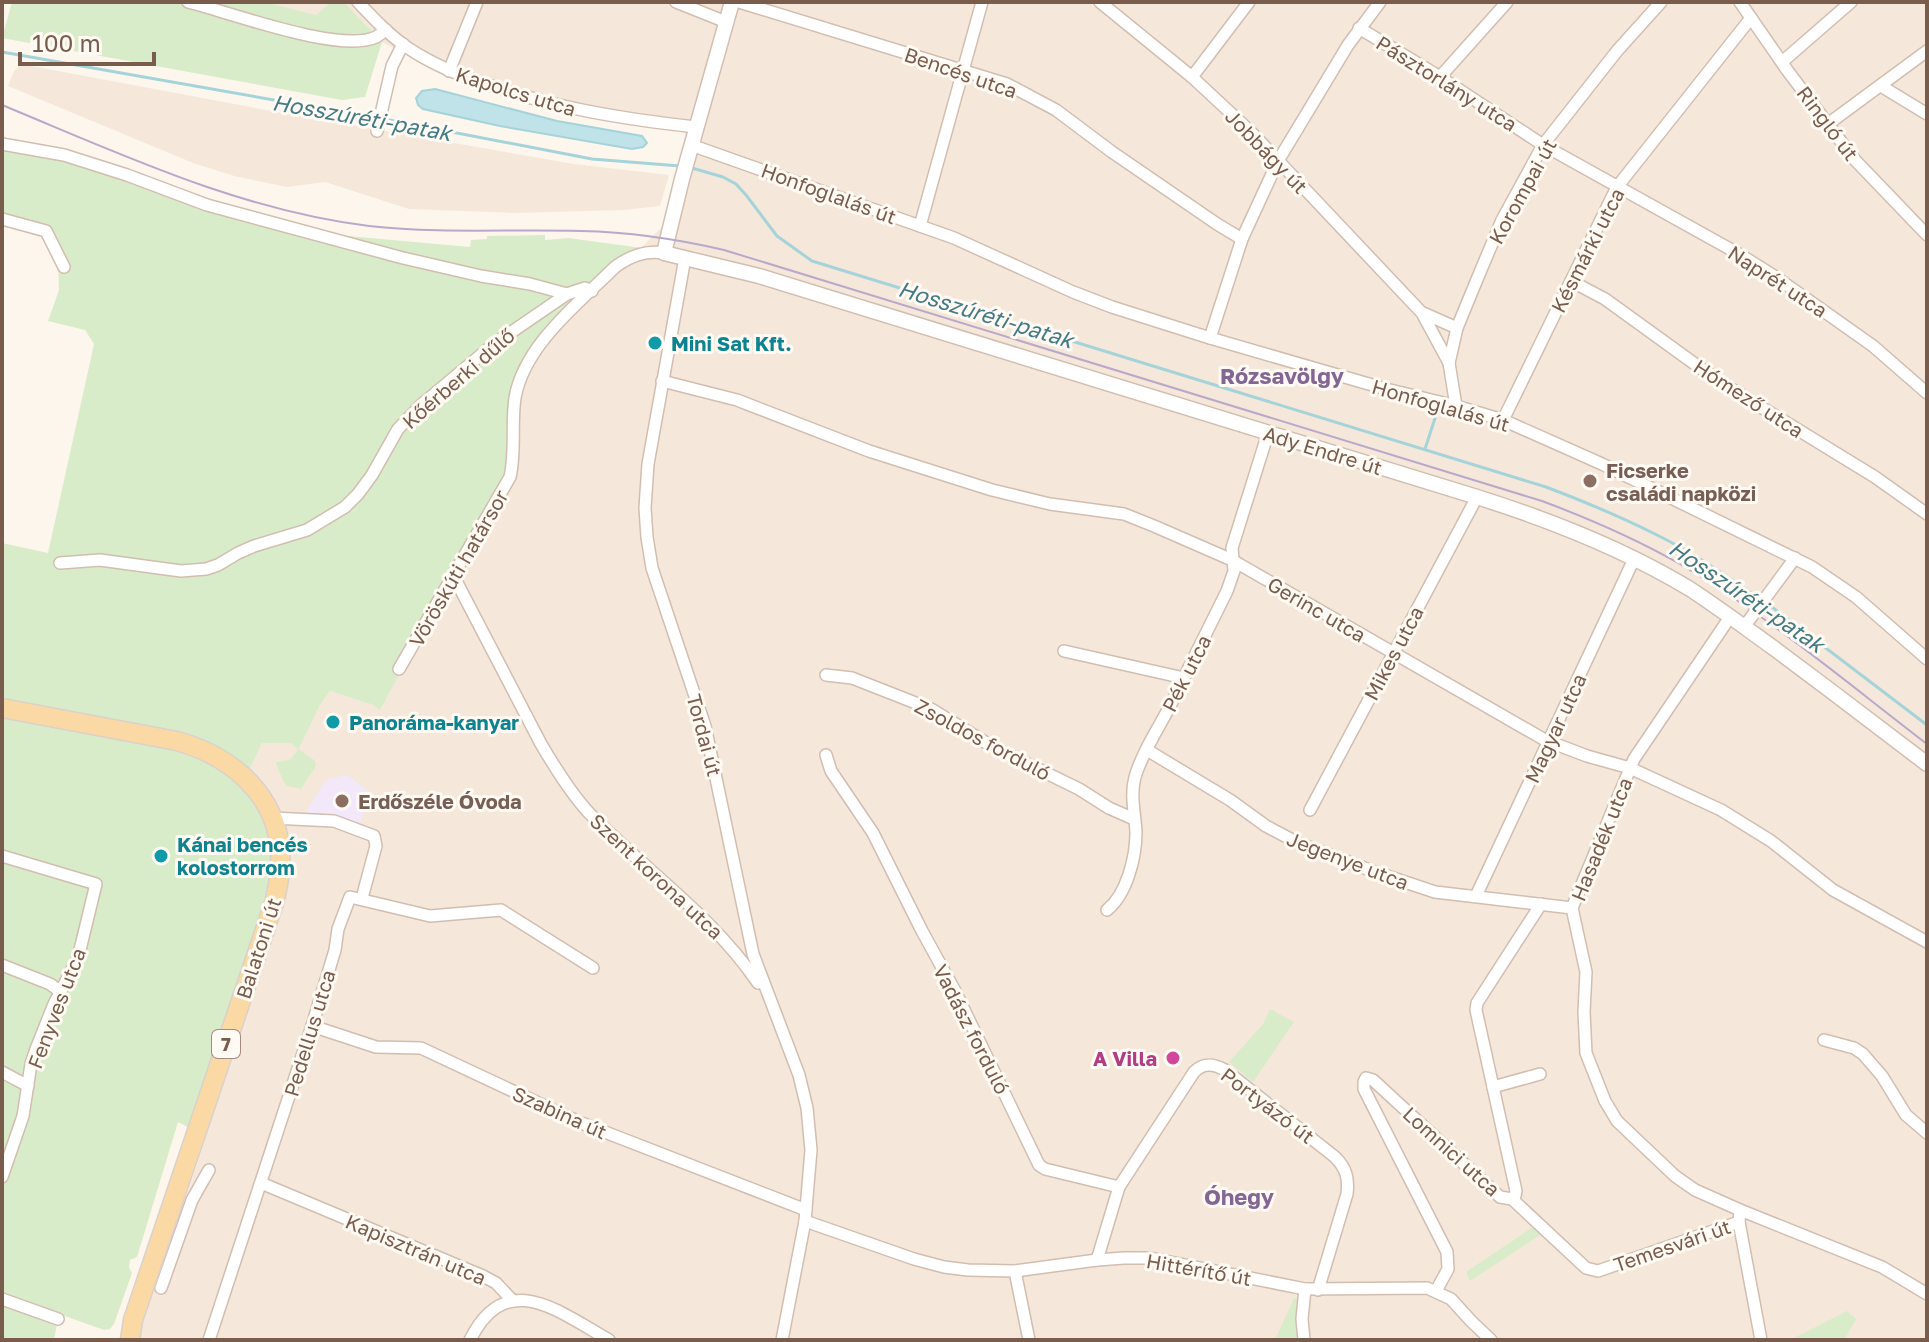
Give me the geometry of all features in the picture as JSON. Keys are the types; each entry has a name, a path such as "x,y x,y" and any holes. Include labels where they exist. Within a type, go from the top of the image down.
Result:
{"main road":[{"name":"Balatoni út","path":"2,708 177,741 204,750 246,777 268,805 278,837 280,877 274,903 161,1261 133,1320 118,1340"},
{"name":"Balatoni út","path":"130,1340 133,1320"}],"street":[{"path":"188,2 333,40 366,40 386,30"},
{"name":"Kapolcs utca","path":"358,2 403,44 449,71 564,108 623,119 696,127"},
{"path":"449,71 477,2"},
{"path":"676,2 726,22"},
{"path":"664,253 732,2"},
{"name":"Bencés utca","path":"739,2 1007,84 1056,110 1112,152 1242,239"},
{"path":"920,226 982,2"},
{"path":"1192,77 1249,2"},
{"path":"1210,338 1242,239 1278,161 1359,28 1380,2"},
{"path":"1440,77 1507,2"},
{"name":"Korompai út","path":"1449,363 1457,328 1502,220 1543,145 1617,51 1661,2"},
{"name":"Ringló út","path":"1740,2 1855,160 1927,235"},
{"path":"1782,62 1851,2"},
{"name":"Jobbágy út","path":"1109,5 1251,132 1422,313 1449,363 1456,406"},
{"name":"Késmárki utca","path":"1503,420 1617,187 1751,18"},
{"name":"Pásztorlány utca","path":"1359,28 1543,145 1617,187"},
{"path":"377,128 392,66 403,44"},
{"path":"1828,124 1927,51"},
{"path":"1881,86 1927,114"},
{"name":"Kőérberki dűlő","path":"2,144 64,155 207,205 403,258 567,294"},
{"name":"Honfoglalás út","path":"691,145 954,238 1112,307 1386,389 1503,420 1602,464 1831,578 1927,659"},
{"name":"Naprét utca","path":"1617,187 1777,278 1873,346 1927,393"},
{"path":"2,219 46,231 64,267"},
{"name":"Vöröskúti határsor","path":"399,669 510,477 515,449 515,403 529,360 553,329 624,260 641,253 664,253"},
{"name":"Ady Endre út","path":"664,253 759,276 1535,516 1634,559 1691,590 1927,764"},
{"name":"Tordai út","path":"685,258 645,491 646,520 657,582 705,726 753,954 799,1075 807,1108 811,1150 805,1215 782,1340"},
{"name":"Hómező utca","path":"1571,281 1605,299 1717,380 1875,477 1927,514"},
{"name":"Kőérberki dűlő","path":"60,563 100,560 181,571 206,569 254,546 301,533 345,507 372,475 398,429 421,405 494,344 567,294 585,288 592,291"},
{"name":"Jobbágy út","path":"1422,313 1457,328"},
{"name":"Gerinc utca","path":"662,381 737,400 869,451 992,490 1050,504 1124,514 1232,560 1549,742 1630,768 1721,810 1771,841 1833,890 1927,942"},
{"name":"Pék utca","path":"1107,910 1122,892 1130,865 1136,834 1134,780 1227,591 1234,571 1232,548 1268,433"},
{"name":"Mikes utca","path":"1310,810 1477,497"},
{"path":"1744,627 1795,558"},
{"name":"Magyar utca","path":"1476,896 1634,559"},
{"name":"Szent korona utca","path":"453,575 541,744 592,816 727,942 774,1006"},
{"name":"Hasadék utca","path":"1730,617 1640,749 1572,908 1586,972 1586,1053 1605,1101 1617,1121 1675,1176 1740,1216"},
{"path":"1064,651 1184,678"},
{"name":"Zsoldos forduló","path":"826,675 852,678 931,709 993,747 1134,819"},
{"name":"Jegenye utca","path":"1147,750 1230,800 1266,826 1306,846 1435,892 1572,908"},
{"name":"Vadász forduló","path":"826,755 831,771 873,833 955,991 1039,1165 1119,1187"},
{"name":"Pedellus utca","path":"209,1340 312,1026 348,900 353,896 362,898 376,846 374,836 334,821 272,818"},
{"name":"Fenyves utca","path":"2,856 96,884 78,958 54,1004 36,1049 23,1116 2,1177"},
{"path":"362,898 430,916 501,910 593,968"},
{"name":"Lomnici utca","path":"1436,1291 1448,1269 1447,1252 1364,1089 1364,1082 1366,1078 1373,1080 1500,1197 1512,1199 1516,1191 1476,1010 1477,1003 1541,904"},
{"path":"2,965 50,984 61,992"},
{"name":"Szabina út","path":"312,1026 376,1047 421,1048 579,1122 805,1215"},
{"path":"1824,1040 1854,1048 1863,1054 1882,1076 1906,1115 1927,1133"},
{"name":"Portyázó út","path":"1119,1187 1198,1068 1215,1065 1225,1070 1335,1157 1345,1170 1347,1194 1318,1290"},
{"path":"2,1072 28,1086"},
{"path":"1493,1087 1540,1074"},
{"path":"161,1288 161,1261 209,1170"},
{"name":"Kapisztrán utca","path":"261,1183 483,1276 496,1283 513,1301 545,1304 609,1340"},
{"path":"1097,1260 1119,1187"},
{"name":"Temesvári út","path":"1512,1199 1591,1271 1598,1271 1740,1216 1882,1267 1927,1294"},
{"name":"Hittérítő út","path":"805,1215 914,1259 944,1267 1015,1271 1097,1260 1150,1258 1305,1289 1427,1288 1436,1291"},
{"path":"1740,1216 1761,1340"},
{"path":"1015,1271 1029,1340"},
{"path":"1304,1340 1302,1319 1305,1289"},
{"path":"1436,1291 1451,1299 1490,1338"},
{"path":"2,1299 58,1319"},
{"path":"470,1340 481,1320 494,1307 513,1301"}],"shaded area":[{"path":"266,2 331,2 316,15"},
{"path":"344,2 1927,2 1927,1340 136,1340 205,1140 196,1131 246,777 262,742 290,743 299,749 330,691 380,709 537,350 662,227 688,139 683,129 576,115 532,105 476,86 382,42"},
{"path":"21,64 574,164 669,175 660,206 514,213 409,209 325,182 287,187 234,176 193,163 8,86 14,71"},
{"name":"Erdőszéle Óvoda","path":"347,775 374,795 358,825 335,816 308,815 307,810 324,783"}],"green space":[{"path":"12,2 266,2 316,15 331,2 344,2 382,42 365,97 342,100 2,38"},
{"path":"2,144 64,155 148,183 337,235 470,247 471,240 487,239 487,236 545,235 545,240 568,238 642,248 624,260 553,329 522,373 513,463 380,710 330,691 299,749 315,761 316,766 301,789 287,786 276,762 289,760 298,749 290,743 262,743 246,777 280,856 196,1131 178,1122 137,1257 130,1260 132,1273 114,1324 104,1330 62,1315 58,1319 54,1340 2,1340 2,543 48,553 94,344 85,330 48,321 59,290 58,261 48,236 2,221"},
{"path":"1270,1009 1294,1022 1253,1082 1229,1062 1263,1024"},
{"path":"1533,1227 1540,1235 1470,1281 1466,1272"},
{"path":"1294,1298 1301,1299 1302,1340 1275,1340"},
{"path":"1847,1311 1856,1319 1844,1340 1790,1340"}],"water":[{"path":"435,89 557,121 642,136 647,143 632,149 500,126 423,109 418,105 416,98 422,91"}],"waterway":[{"name":"Hosszúréti-patak","path":"2,52 376,118"},
{"name":"Hosszúréti-patak","path":"384,119 592,159 680,166"},
{"name":"Hosszúréti-patak","path":"692,168 736,184 777,236 812,261 1546,487 1669,541 1761,600"},
{"path":"1425,449 1437,412"},
{"name":"Hosszúréti-patak","path":"1768,604 1927,725"}],"tram line":[{"path":"2,105 181,178 227,194 321,218 422,230 617,233 671,239 724,250 1542,501 1630,538 1713,584 1806,650 1927,744"}],"place":[{"name":"Mini Sat Kft.","path":"655,343"},
{"name":"Ficserke családi napközi","path":"1590,481"},
{"name":"Panoráma-kanyar","path":"333,722"},
{"name":"Erdőszéle Óvoda","path":"342,801"},
{"name":"Kánai bencés kolostorrom","path":"161,856"},
{"name":"A Villa","path":"1173,1058"}],"district":[{"name":"Rózsavölgy","path":"1282,375"},
{"name":"Óhegy","path":"1239,1196"}]}
